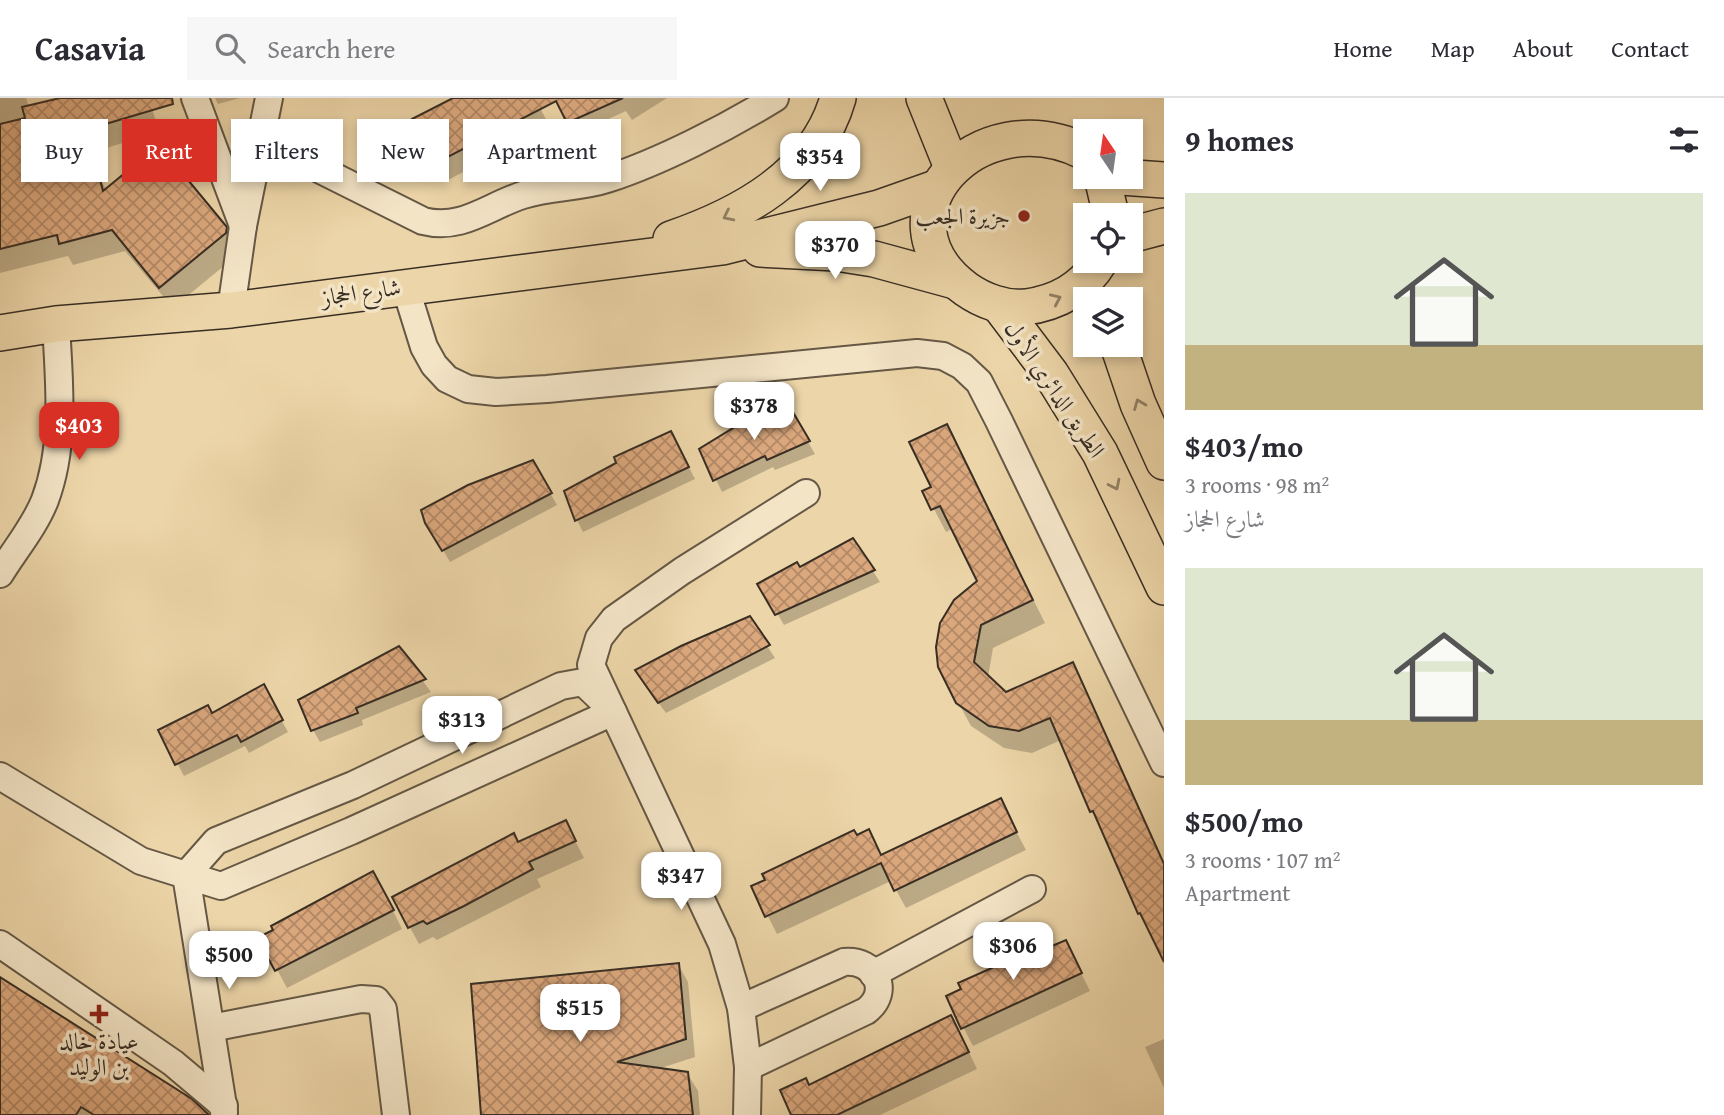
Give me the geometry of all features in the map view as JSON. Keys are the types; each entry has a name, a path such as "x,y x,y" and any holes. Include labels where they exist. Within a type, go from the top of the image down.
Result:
{"main road":[{"path":"615,258 706,227 755,203 796,168 817,142 838,98"},
{"path":"923,98 941,175"},
{"path":"1073,143 1035,118 1026,126 984,133 965,145 941,175 929,214 932,238 937,254 955,281 975,296 999,305 1021,307 1044,304 1065,296 1091,273"},
{"name":"شارع الحجاز","path":"0,333 56,324 231,310 615,258 722,247 879,208 941,175"},
{"path":"1143,179 1164,180"},
{"path":"1143,232 1164,226"},
{"name":"شارع الحجاز","path":"722,247 836,253 874,259 955,281"},
{"name":"الطريق الدائري الأول","path":"999,305 1051,374 1100,453 1164,587"},
{"path":"1122,357 1138,404 1164,462"}],"street":[{"path":"195,98 243,226"},
{"path":"265,119 269,98"},
{"path":"343,181 423,221 449,224 482,215 523,195 606,179 662,156 775,98"},
{"path":"231,310 252,182"},
{"path":"405,286 424,347 434,365 447,379 468,389 496,392 592,385 894,353 943,356 962,366 979,382 1164,763"},
{"path":"0,574 44,503 54,472 59,433 56,324"},
{"path":"747,1115 748,1067 741,1008 722,944 591,665 600,638 614,619 682,571 806,493"},
{"path":"186,875 216,841 353,785 575,682 583,682 597,693 613,712"},
{"path":"0,776 141,860 221,887 613,712"},
{"path":"476,727 491,768"},
{"path":"186,875 211,1028 216,1108"},
{"path":"873,974 1032,889"},
{"path":"0,944 173,1063 216,1108"},
{"path":"741,1008 844,962 857,961 866,965 873,974 880,994 875,1004 866,1011 748,1067"},
{"path":"211,1028 361,999 376,1000 383,1009 396,1115"}],"building":[{"path":"60,98 172,98 173,104 108,123 108,119 21,119 21,182 101,182 103,191 122,175 122,182 190,182 227,227 226,233 159,288 112,230 59,244 57,235 0,249 0,124 25,118 22,107"},
{"path":"453,98 623,98 576,119 565,119 556,101 521,119 463,119 463,149 449,156 449,119 412,119"},
{"path":"787,402 810,441 767,460 765,456 713,481 699,449 746,420 752,422"},
{"path":"947,424 1033,600 981,625 974,662 1006,692 1073,662 1164,864 1164,962 1140,913 1138,914 1093,811 1090,812 1050,718 1019,731 989,726 956,703 938,667 936,647 940,623 954,600 977,581 940,506 931,510 922,491 931,487 909,442"},
{"path":"671,431 689,467 575,521 564,491 616,463 614,457"},
{"path":"533,460 552,493 442,551 425,523 421,510 468,485"},
{"path":"853,538 875,570 775,615 757,584 797,562 800,567"},
{"path":"750,616 770,645 658,703 635,670 681,646"},
{"path":"399,646 426,679 356,708 358,713 311,731 298,700"},
{"path":"264,684 283,720 241,742 237,735 175,765 158,730 208,705 212,713"},
{"path":"1001,798 1017,832 894,891 881,863 765,917 751,886 765,880 762,874 854,830 857,835 869,829 881,855"},
{"path":"566,820 576,841 529,862 533,869 464,906 427,924 423,921 408,928 392,897 514,833 518,842"},
{"path":"373,871 394,910 275,971 257,938 273,930 271,926"},
{"path":"1066,940 1082,973 961,1029 946,996 961,989 958,983 1050,942 1052,946"},
{"path":"679,963 686,1039 617,1062 688,1072 693,1115 481,1115 471,984"},
{"path":"0,977 192,1099 209,1115 94,1115 81,1107 76,1115 0,1115"},
{"path":"951,1015 969,1052 837,1115 791,1115 780,1090 806,1078 809,1085"}],"place":[{"name":"جزيرة الجعب","path":"1024,216"},
{"name":"عيادة خالد بن الوليد","path":"99,1014"}]}
